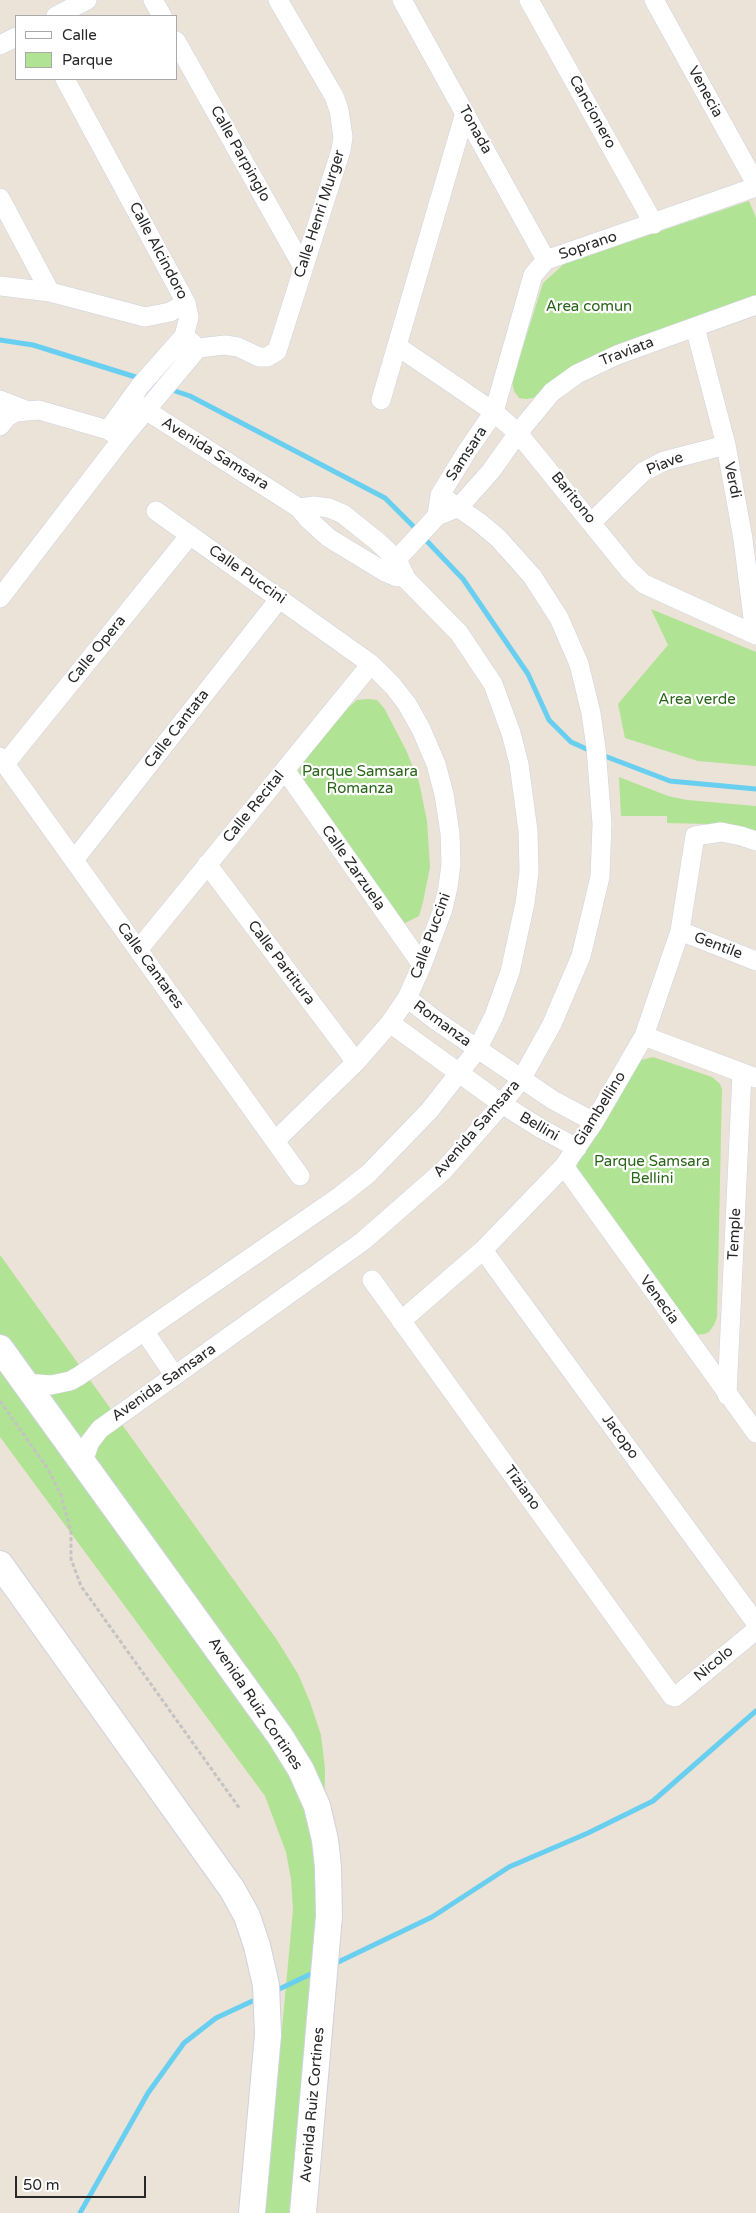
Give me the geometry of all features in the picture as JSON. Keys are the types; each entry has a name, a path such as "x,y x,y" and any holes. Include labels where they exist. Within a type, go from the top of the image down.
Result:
{"main road":[{"name":"Avenida Ruiz Cortines","path":"0,1348 280,1736 302,1770 317,1806 325,1840 329,1906 303,2213"},
{"path":"0,1564 232,1888 252,1931 266,1985 268,2035 252,2213"}],"street":[{"path":"58,15 87,0"},
{"path":"153,0 161,15"},
{"name":"Calle Henri Murger","path":"191,342 225,345 263,357 272,355 277,351 341,150 343,137 342,122 334,96 278,0"},
{"name":"Tonada","path":"402,0 546,260"},
{"name":"Cancionero","path":"529,0 654,224"},
{"name":"Venecia","path":"654,0 756,186"},
{"path":"0,45 15,38"},
{"name":"Calle Parpinglo","path":"178,45 303,267"},
{"name":"Calle Alcindoro","path":"66,80 186,303 191,342"},
{"path":"381,400 465,113"},
{"name":"Soprano","path":"494,412 533,275 546,260 654,224 756,186"},
{"path":"0,198 50,292"},
{"path":"0,286 50,292 144,317 170,312 186,303"},
{"name":"Traviata","path":"518,433 552,392 577,374 616,355 756,305"},
{"name":"Verdi","path":"695,328 726,445 743,539 756,634"},
{"path":"0,598 115,434 135,393 163,359 191,342"},
{"path":"115,434 152,404 180,370 191,342"},
{"name":"Baritono","path":"397,346 494,412 518,433 630,571 644,584 756,634"},
{"name":"Avenida Samsara","path":"135,393 299,508 329,538 391,566"},
{"path":"0,400 26,410"},
{"path":"0,426 7,417 26,410 39,410 115,434"},
{"name":"Samsara","path":"440,495 494,412"},
{"name":"Samsara","path":"459,507 491,471 518,433"},
{"name":"Piave","path":"592,522 643,472 664,462 726,445"},
{"path":"437,516 440,495"},
{"name":"Avenida Samsara","path":"83,1461 90,1442 100,1428 363,1241 444,1170 502,1104 522,1078 552,1024 581,956 600,877 602,852 596,748 590,705 579,664 555,611 516,556 486,527 440,495"},
{"name":"Avenida Samsara","path":"25,1383 52,1385 70,1381 145,1332 340,1196 368,1174 413,1128 477,1050 501,996 518,943 529,858 524,796 511,733 493,684 459,633 408,580 391,566 356,522 329,508 314,506 299,508"},
{"path":"391,566 437,516 459,507"},
{"name":"Calle Puccini","path":"156,510 371,664 393,686 407,704 421,729 436,764 444,794 450,833 451,864 448,887 443,909 422,966 407,998 390,1023 356,1062 275,1141"},
{"name":"Calle Opera","path":"3,760 190,535"},
{"name":"Calle Cantata","path":"74,860 280,598"},
{"name":"Calle Recital","path":"138,950 371,664"},
{"name":"Calle Cantares","path":"3,760 300,1176"},
{"name":"Calle Zarzuela","path":"285,770 422,966"},
{"name":"Giambellino","path":"402,1321 483,1250 564,1166 594,1122 644,1036 680,931 695,836 721,832 756,841"},
{"name":"Calle Partitura","path":"207,864 356,1062"},
{"name":"Gentile","path":"680,931 756,961"},
{"name":"Romanza","path":"407,998 477,1050 522,1078"},
{"name":"Romanza","path":"390,1023 502,1104"},
{"path":"644,1036 749,1076"},
{"name":"Temple","path":"727,1395 749,1076"},
{"name":"Bellini","path":"522,1078 558,1104 594,1122"},
{"name":"Bellini","path":"502,1104 577,1148"},
{"name":"Venecia","path":"564,1166 756,1433"},
{"name":"Jacopo","path":"483,1250 756,1623"},
{"name":"Tiziano","path":"372,1280 672,1696"},
{"path":"145,1332 174,1376"},
{"name":"Nicolo","path":"672,1696 675,1697 756,1630"}],"path":[{"path":"0,1401 48,1469 61,1495 70,1526 71,1559 81,1586 240,1809"}],"green space":[{"name":"Area comun","path":"749,201 756,218 756,295 576,364 533,398 519,398 514,391 512,382 543,283 564,264"},
{"name":"Area verde","path":"651,609 756,652 756,766 698,761 625,738 618,704 668,645"},
{"name":"Parque Samsara Romanza","path":"357,700 377,700 384,708 406,750 419,782 427,821 430,867 423,902 419,916 405,923 398,922 297,774 304,760 349,707"},
{"path":"619,777 668,796 687,800 756,806 756,839 709,824 667,823 667,816 621,816"},
{"name":"Parque Samsara Bellini","path":"653,1057 712,1077 720,1084 722,1089 717,1317 709,1332 704,1334 693,1335 576,1170 579,1159 641,1060"},
{"path":"0,1255 277,1640 298,1674 321,1735 325,1769 324,1854 292,2213 265,2213 293,1910 291,1879 286,1852 265,1796 0,1437"}],"waterway":[{"path":"0,340 33,345 142,379"},
{"path":"169,389 190,396 385,498 418,531"},
{"path":"423,537 463,579 528,674 549,720 571,742 591,751"},
{"path":"602,755 670,781 756,789"},
{"path":"332,1965 432,1917 509,1867 588,1833 653,1801 756,1711"},
{"path":"273,1992 315,1972"},
{"path":"80,2213 148,2093 184,2043 216,2018 259,1998"}]}
